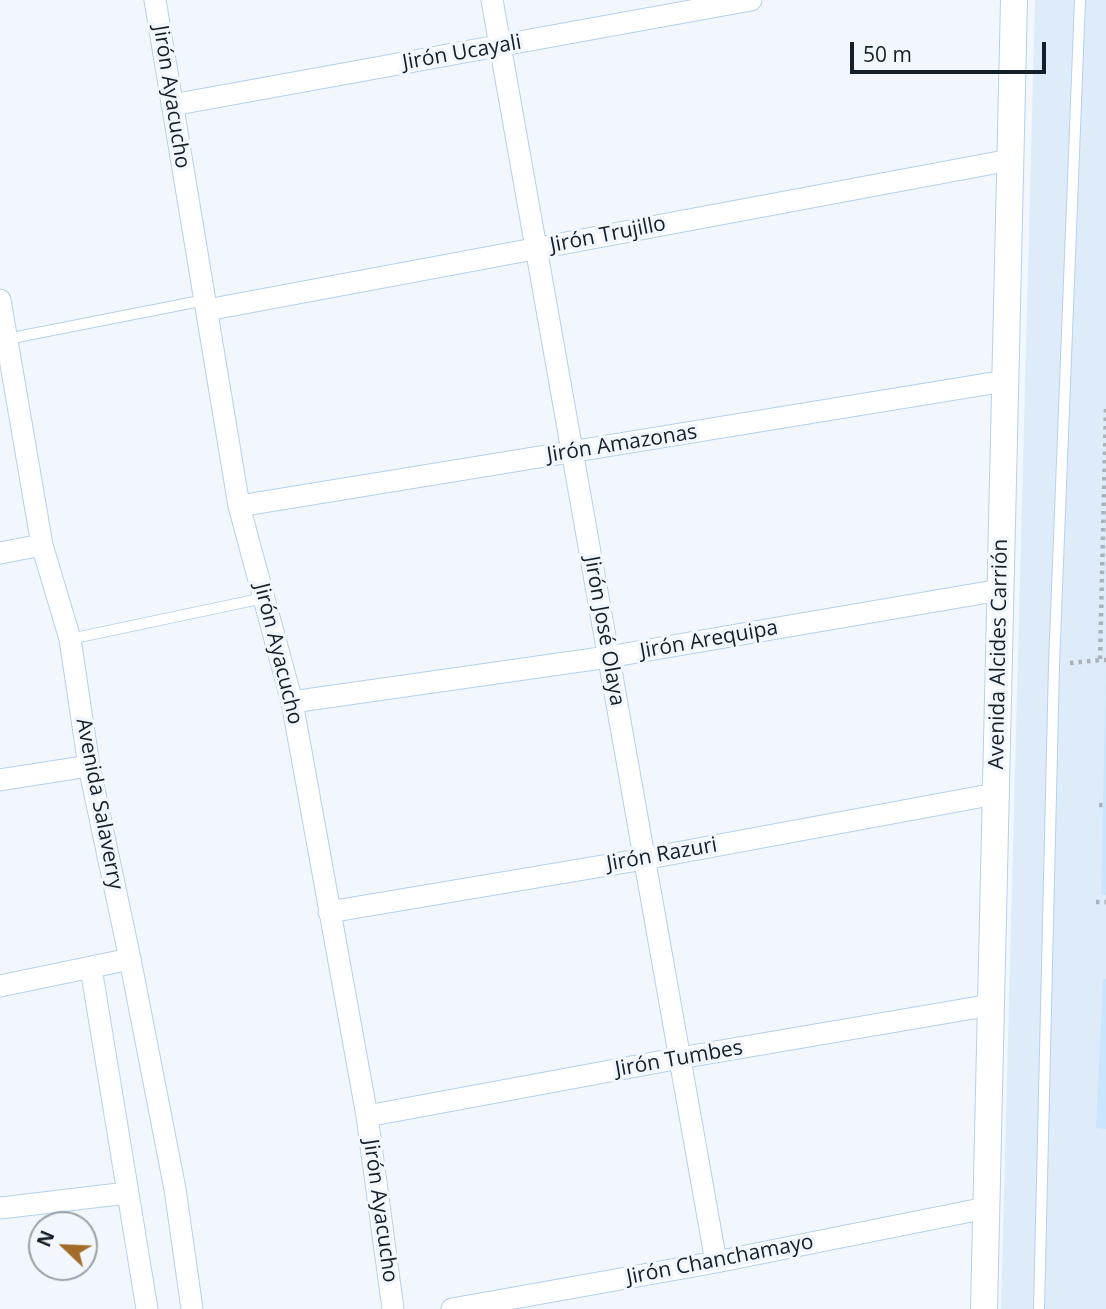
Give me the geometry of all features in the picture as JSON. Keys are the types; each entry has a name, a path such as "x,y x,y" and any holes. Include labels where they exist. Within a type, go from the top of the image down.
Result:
{"street":[{"name":"Jirón Ayacucho","path":"155,0 239,506 292,702 367,1116 393,1309"},
{"name":"Jirón José Olaya","path":"492,0 716,1262"},
{"name":"Jirón Ucayali","path":"172,105 751,0"},
{"name":"Avenida Alcides Carrión","path":"984,1309 1014,0"},
{"name":"Jirón Trujillo","path":"206,305 536,248 1010,160"},
{"name":"Avenida Salaverry","path":"0,300 3,340 42,545 70,639 89,766 175,1189 192,1309"},
{"name":"Jirón Amazonas","path":"239,506 1005,382"},
{"path":"0,553 42,545"},
{"name":"Jirón Arequipa","path":"292,702 608,657 1000,590"},
{"path":"0,780 89,766"},
{"name":"Jirón Razuri","path":"329,912 644,859 995,794"},
{"path":"0,986 130,959"},
{"path":"91,968 147,1309"},
{"name":"Jirón Tumbes","path":"367,1116 680,1058 991,1005"},
{"path":"0,1208 127,1193"},
{"name":"Jirón Chanchamayo","path":"452,1309 716,1262 986,1208"}],"lane":[{"path":"1039,1309 1054,665 1080,0"},
{"name":"Jirón Trujillo","path":"3,340 206,305"},
{"path":"70,639 264,598"}],"path":[{"path":"1054,665 1103,660 1106,409"},
{"path":"1099,805 1106,805"},
{"path":"1096,902 1106,902"}],"shaded area":[{"path":"1035,0 1106,0 1106,1309 1001,1309"},
{"path":"1106,668 1106,895 1101,895"},
{"path":"1103,979 1106,979 1106,1129 1096,1128"}]}
